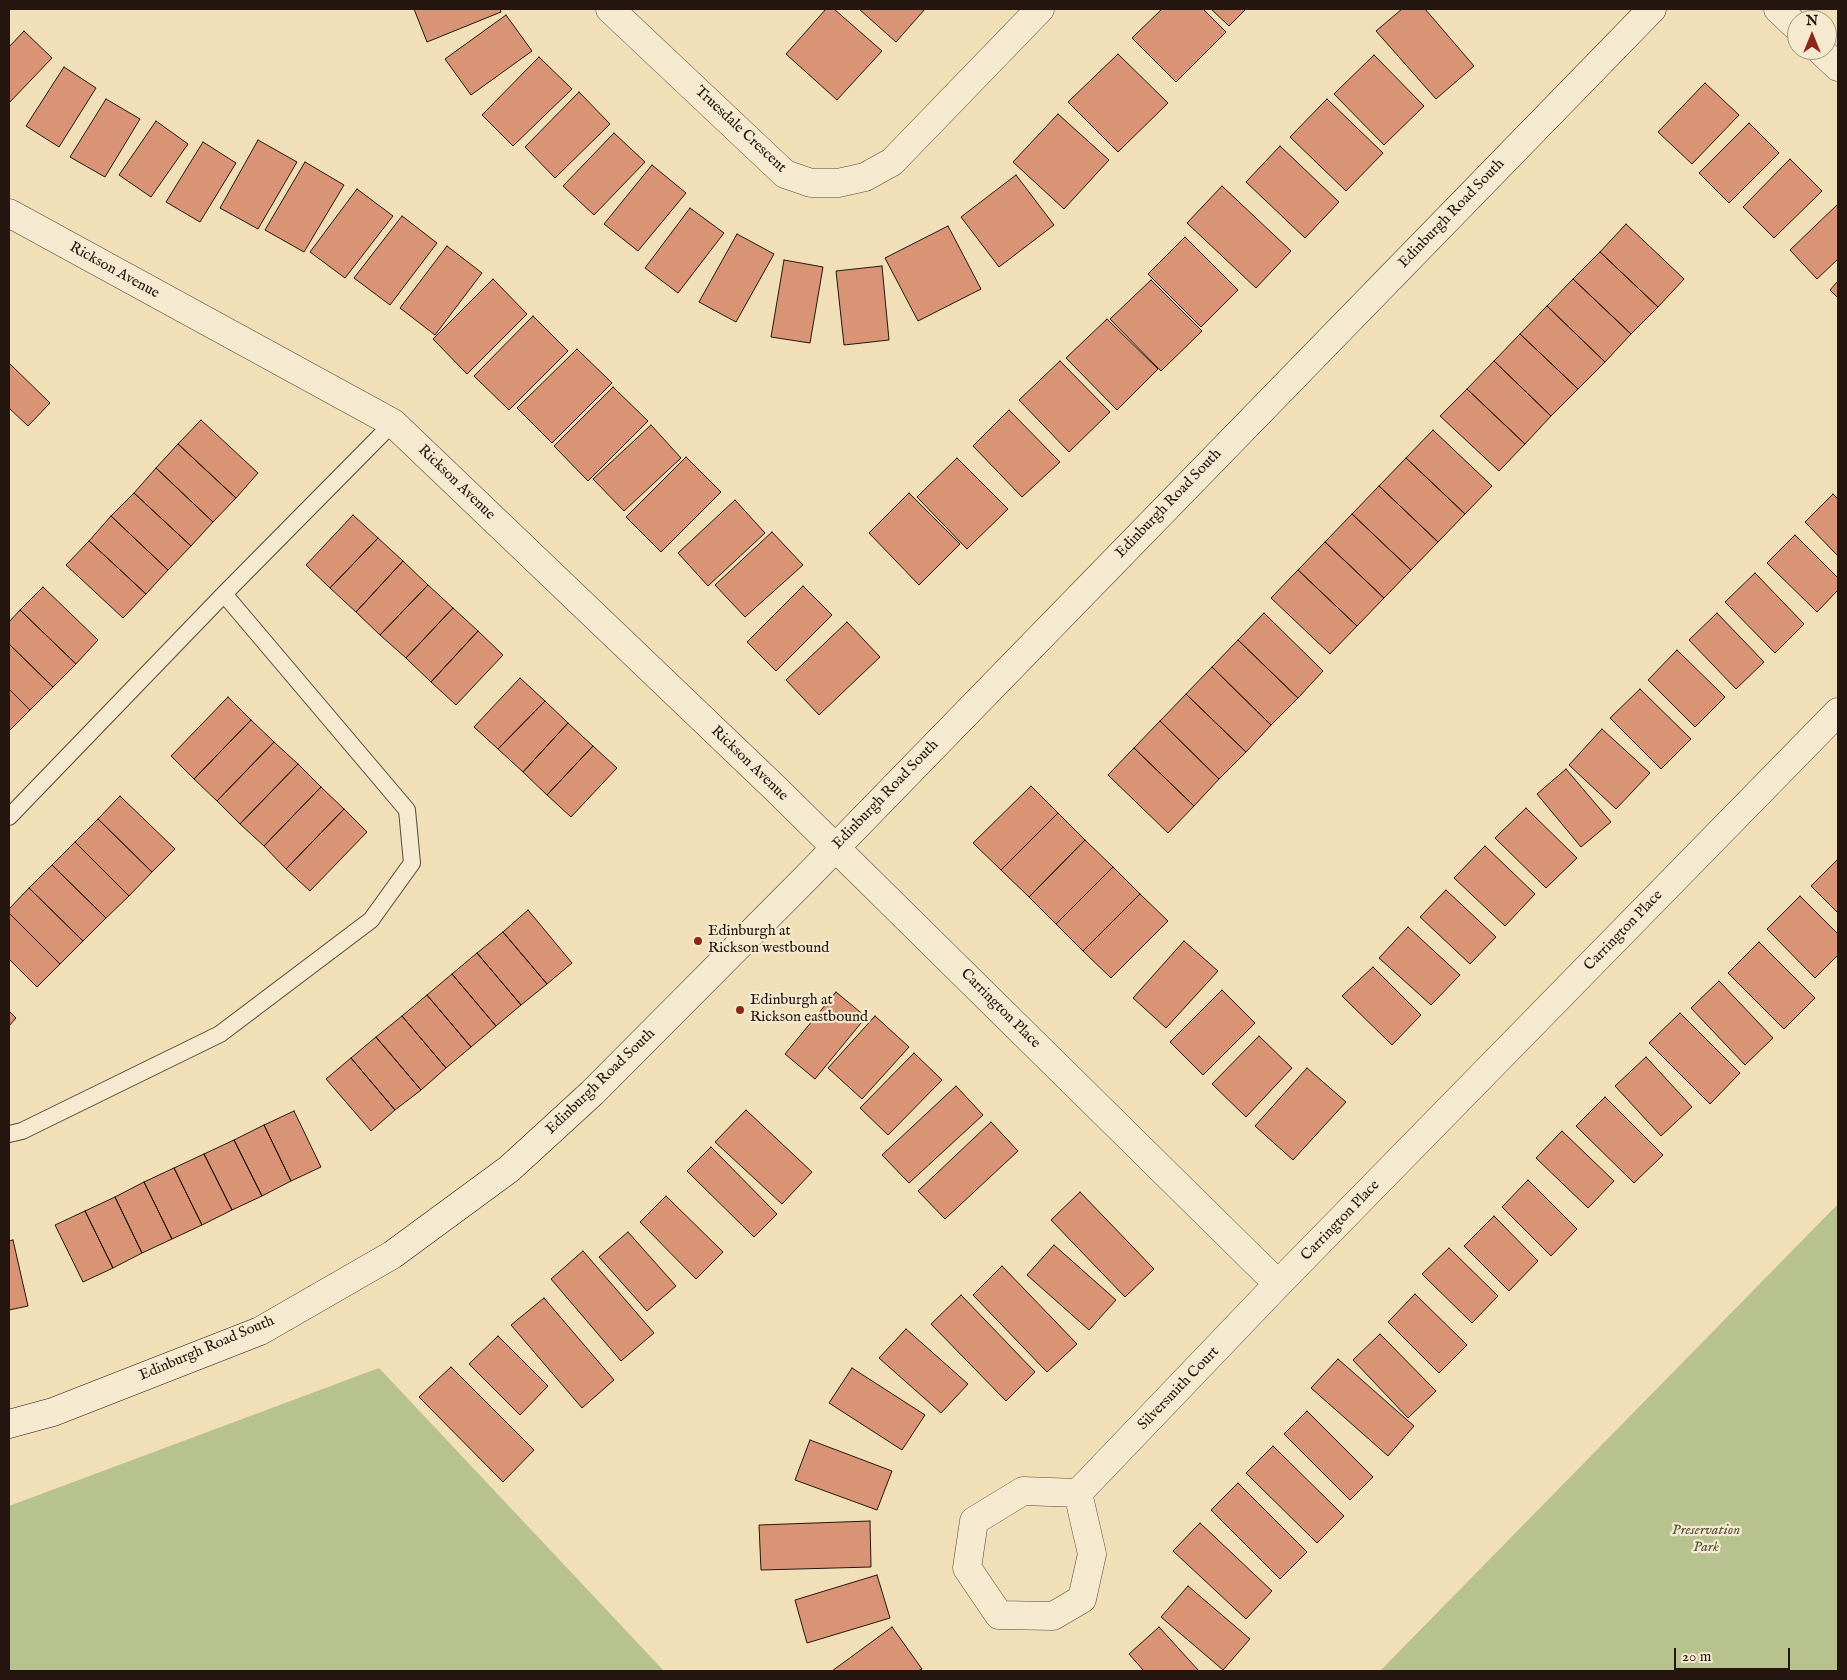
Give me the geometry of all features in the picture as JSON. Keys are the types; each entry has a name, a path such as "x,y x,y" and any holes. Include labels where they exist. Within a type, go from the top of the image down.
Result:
{"street":[{"name":"Truesdale Crescent","path":"610,9 785,174 811,183 838,183 866,176 892,162 1040,9"},
{"name":"Edinburgh Road South","path":"9,1424 53,1412 260,1331 392,1255 509,1169 592,1094 805,880 834,848 1652,9"},
{"path":"1778,9 1787,18"},
{"name":"Rickson Avenue","path":"9,213 393,423 777,790 834,848"},
{"name":"Carrington Place","path":"834,848 1278,1284 1838,712"},
{"name":"Silversmith Court","path":"1078,1493 1278,1284"},
{"path":"1023,1491 1078,1493 1092,1554 1082,1599 1053,1616 999,1615 967,1568 974,1521 1023,1491"}],"lane":[{"path":"9,817 224,594 393,423"},
{"path":"9,1134 22,1131 220,1034 371,920 412,863 407,810 224,594"}],"green space":[{"name":"Preservation Park","path":"1838,1204 1838,1671 1380,1671"},
{"path":"379,1368 664,1671 9,1671 9,1506"}],"building":[{"path":"414,9 500,9 501,12 427,42"},
{"path":"826,9 834,9 882,51 837,100 786,54"},
{"path":"859,9 925,9 896,42"},
{"path":"1162,9 1203,9 1226,32 1176,82 1132,38"},
{"path":"1211,9 1246,9 1229,26"},
{"path":"1402,9 1425,9 1474,66 1436,99 1376,31"},
{"path":"506,15 532,51 471,95 445,59"},
{"path":"24,31 52,58 9,103 9,47"},
{"path":"1118,54 1168,103 1118,152 1068,102"},
{"path":"1374,55 1424,106 1384,145 1334,94"},
{"path":"539,57 572,89 513,146 482,115"},
{"path":"64,67 96,88 59,147 26,126"},
{"path":"1705,83 1739,115 1692,164 1658,132"},
{"path":"579,92 610,124 555,178 525,147"},
{"path":"106,99 140,119 105,177 70,157"},
{"path":"1327,99 1383,153 1346,191 1290,137"},
{"path":"1058,114 1109,160 1064,209 1013,162"},
{"path":"156,121 188,144 151,197 119,175"},
{"path":"1749,123 1779,153 1729,203 1699,173"},
{"path":"614,133 645,162 594,215 563,186"},
{"path":"258,140 297,162 258,229 220,208"},
{"path":"203,142 236,163 200,222 166,202"},
{"path":"1280,146 1339,202 1305,238 1246,182"},
{"path":"1790,159 1822,191 1774,238 1743,207"},
{"path":"305,162 344,185 304,252 265,230"},
{"path":"652,165 686,193 638,251 604,224"},
{"path":"1016,175 1054,225 999,267 961,217"},
{"path":"1222,186 1291,251 1256,288 1187,223"},
{"path":"357,189 393,216 345,278 310,252"},
{"path":"1838,204 1838,259 1817,279 1790,250"},
{"path":"690,208 724,233 678,293 645,268"},
{"path":"402,216 437,243 390,305 354,278"},
{"path":"1626,224 1684,279 1658,307 1600,252"},
{"path":"948,226 981,289 918,321 885,258"},
{"path":"737,234 774,254 736,322 699,302"},
{"path":"1185,237 1238,290 1201,327 1148,274"},
{"path":"447,246 482,273 435,335 400,308"},
{"path":"1600,252 1658,307 1631,334 1573,279"},
{"path":"784,260 823,267 810,343 771,337"},
{"path":"882,266 889,340 844,345 836,271"},
{"path":"493,279 527,314 467,374 433,339"},
{"path":"1573,279 1631,334 1605,362 1547,306"},
{"path":"1151,280 1202,331 1161,371 1110,319"},
{"path":"1838,281 1838,298 1830,290"},
{"path":"1547,306 1605,362 1578,389 1520,334"},
{"path":"533,316 568,351 509,410 474,376"},
{"path":"1107,319 1158,369 1117,410 1066,358"},
{"path":"1520,334 1578,389 1551,416 1494,361"},
{"path":"577,349 612,383 552,443 517,408"},
{"path":"1060,361 1110,412 1069,452 1019,400"},
{"path":"1494,361 1551,416 1525,444 1467,389"},
{"path":"9,363 50,403 28,426 9,408"},
{"path":"613,387 648,421 588,481 554,446"},
{"path":"1467,389 1525,444 1499,471 1440,416"},
{"path":"1009,410 1060,462 1022,497 973,446"},
{"path":"201,420 258,473 236,498 178,444"},
{"path":"651,425 681,458 624,511 593,479"},
{"path":"1433,430 1492,486 1465,514 1406,458"},
{"path":"178,444 236,498 213,522 156,468"},
{"path":"686,457 721,492 661,552 626,517"},
{"path":"957,458 1008,509 967,549 917,497"},
{"path":"1406,458 1465,514 1438,542 1379,486"},
{"path":"156,468 213,522 191,546 134,493"},
{"path":"1379,486 1438,542 1411,570 1352,514"},
{"path":"134,493 191,546 168,570 111,516"},
{"path":"909,493 960,544 919,585 869,533"},
{"path":"1833,494 1838,499 1838,556 1805,522"},
{"path":"735,500 765,533 708,586 678,553"},
{"path":"1352,514 1411,570 1384,598 1325,542"},
{"path":"353,515 378,538 330,588 306,565"},
{"path":"111,516 168,570 146,594 89,541"},
{"path":"772,532 803,565 745,617 715,585"},
{"path":"1795,535 1838,578 1838,590 1817,612 1767,563"},
{"path":"378,538 403,561 356,612 330,588"},
{"path":"89,541 146,594 123,618 66,565"},
{"path":"1325,542 1384,598 1357,626 1298,570"},
{"path":"403,561 428,585 380,635 356,612"},
{"path":"1298,570 1357,626 1330,654 1271,598"},
{"path":"1755,573 1804,624 1775,653 1725,602"},
{"path":"428,585 453,608 406,658 380,635"},
{"path":"803,586 832,615 776,671 747,642"},
{"path":"43,587 98,640 76,664 20,610"},
{"path":"453,608 478,631 431,682 406,658"},
{"path":"20,610 76,664 53,687 9,644 9,622"},
{"path":"1264,613 1323,671 1298,698 1238,640"},
{"path":"1717,613 1764,662 1736,689 1689,640"},
{"path":"847,622 880,657 819,715 786,680"},
{"path":"478,631 503,655 456,705 431,682"},
{"path":"1238,640 1298,698 1271,725 1212,667"},
{"path":"9,644 53,687 30,710 9,689"},
{"path":"1677,650 1725,697 1695,727 1648,680"},
{"path":"1212,667 1271,725 1246,752 1186,694"},
{"path":"520,678 545,701 498,749 474,727"},
{"path":"9,689 30,710 9,731"},
{"path":"1640,689 1691,739 1661,769 1610,718"},
{"path":"1186,694 1246,752 1219,779 1160,721"},
{"path":"228,697 251,720 194,779 171,756"},
{"path":"545,701 568,723 523,772 498,749"},
{"path":"251,720 274,742 217,801 194,779"},
{"path":"1160,721 1219,779 1194,806 1134,748"},
{"path":"568,723 593,746 547,795 523,772"},
{"path":"1602,729 1650,773 1616,809 1569,765"},
{"path":"274,742 298,764 240,824 217,801"},
{"path":"593,746 617,768 571,817 547,795"},
{"path":"1134,748 1194,806 1168,833 1108,775"},
{"path":"298,764 321,787 264,846 240,824"},
{"path":"1566,769 1611,822 1581,847 1537,794"},
{"path":"1031,786 1058,813 1001,870 973,843"},
{"path":"321,787 344,809 286,869 264,846"},
{"path":"120,796 175,849 152,872 98,819"},
{"path":"1526,808 1577,858 1546,888 1495,838"},
{"path":"344,809 367,832 310,891 286,869"},
{"path":"1058,813 1085,840 1029,897 1001,870"},
{"path":"98,819 152,872 129,896 75,842"},
{"path":"1085,840 1113,867 1056,924 1029,897"},
{"path":"75,842 129,896 106,918 52,865"},
{"path":"1485,846 1535,894 1505,926 1454,878"},
{"path":"1838,859 1838,913 1811,886"},
{"path":"52,865 106,918 83,941 29,888"},
{"path":"1113,867 1140,894 1083,951 1056,924"},
{"path":"29,888 83,941 60,964 9,913 9,909"},
{"path":"1446,890 1496,937 1470,964 1420,917"},
{"path":"1140,894 1168,921 1111,978 1083,951"},
{"path":"1800,896 1838,934 1838,955 1815,978 1767,929"},
{"path":"528,910 572,963 547,984 503,932"},
{"path":"9,913 60,964 37,987 9,959"},
{"path":"1408,927 1460,975 1431,1005 1379,958"},
{"path":"503,932 547,984 521,1005 477,953"},
{"path":"1184,941 1218,971 1166,1028 1133,998"},
{"path":"1759,942 1815,998 1784,1029 1728,973"},
{"path":"477,953 521,1005 496,1026 452,974"},
{"path":"1373,967 1421,1015 1392,1045 1342,996"},
{"path":"452,974 496,1026 471,1047 427,995"},
{"path":"1719,981 1773,1038 1745,1065 1691,1008"},
{"path":"1222,990 1255,1023 1203,1075 1170,1042"},
{"path":"836,992 866,1017 815,1079 785,1054"},
{"path":"427,995 471,1047 446,1068 402,1016"},
{"path":"9,1011 16,1018 9,1026"},
{"path":"1680,1013 1740,1073 1710,1104 1649,1043"},
{"path":"402,1016 446,1068 421,1090 376,1037"},
{"path":"875,1016 909,1047 862,1099 828,1068"},
{"path":"1259,1036 1292,1068 1246,1117 1212,1084"},
{"path":"376,1037 421,1090 395,1110 351,1058"},
{"path":"914,1053 942,1080 888,1135 860,1108"},
{"path":"1646,1057 1692,1107 1661,1136 1615,1086"},
{"path":"351,1058 395,1110 371,1131 326,1079"},
{"path":"1307,1068 1346,1102 1293,1160 1255,1126"},
{"path":"956,1086 983,1115 909,1183 882,1155"},
{"path":"1605,1097 1663,1155 1634,1183 1576,1126"},
{"path":"746,1110 812,1172 782,1204 715,1142"},
{"path":"294,1111 321,1167 291,1181 264,1125"},
{"path":"991,1122 1018,1151 945,1219 918,1191"},
{"path":"264,1125 291,1181 262,1196 234,1140"},
{"path":"1562,1131 1614,1181 1588,1208 1536,1158"},
{"path":"234,1140 262,1196 232,1210 204,1154"},
{"path":"711,1147 777,1214 754,1237 687,1171"},
{"path":"204,1154 232,1210 202,1225 174,1168"},
{"path":"174,1168 202,1225 172,1239 144,1182"},
{"path":"1528,1180 1577,1229 1551,1256 1502,1207"},
{"path":"144,1182 172,1239 142,1253 115,1197"},
{"path":"1080,1192 1154,1269 1125,1297 1051,1220"},
{"path":"666,1196 723,1252 696,1279 640,1222"},
{"path":"115,1197 142,1253 113,1268 85,1211"},
{"path":"85,1211 113,1268 83,1282 55,1225"},
{"path":"1494,1216 1538,1261 1509,1291 1464,1246"},
{"path":"628,1232 676,1286 647,1311 599,1257"},
{"path":"13,1240 28,1306 9,1310 9,1241"},
{"path":"1054,1245 1116,1300 1089,1330 1027,1275"},
{"path":"1449,1248 1498,1296 1472,1323 1422,1274"},
{"path":"583,1251 654,1333 621,1361 551,1279"},
{"path":"1002,1266 1077,1344 1047,1372 973,1295"},
{"path":"1415,1294 1467,1345 1439,1373 1388,1322"},
{"path":"961,1295 1035,1372 1006,1401 931,1324"},
{"path":"544,1298 614,1380 582,1408 511,1325"},
{"path":"906,1329 968,1384 941,1413 879,1358"},
{"path":"1380,1334 1436,1391 1408,1418 1353,1360"},
{"path":"498,1336 548,1386 520,1415 469,1364"},
{"path":"1338,1359 1414,1426 1388,1456 1311,1388"},
{"path":"451,1367 534,1450 503,1482 419,1397"},
{"path":"852,1368 925,1415 902,1450 829,1403"},
{"path":"1307,1411 1373,1477 1350,1500 1284,1434"},
{"path":"810,1440 892,1471 877,1510 795,1480"},
{"path":"1273,1446 1344,1516 1317,1543 1246,1473"},
{"path":"1238,1483 1307,1552 1280,1579 1211,1510"},
{"path":"870,1521 871,1567 761,1570 759,1525"},
{"path":"1200,1523 1272,1591 1246,1619 1173,1551"},
{"path":"877,1575 890,1618 807,1643 795,1600"},
{"path":"1188,1586 1250,1639 1223,1670 1161,1617"},
{"path":"892,1627 922,1669 918,1671 832,1671"},
{"path":"1159,1627 1199,1671 1144,1671 1129,1654"}],"place":[{"name":"Edinburgh at Rickson westbound","path":"698,941"},
{"name":"Edinburgh at Rickson eastbound","path":"740,1010"}]}
